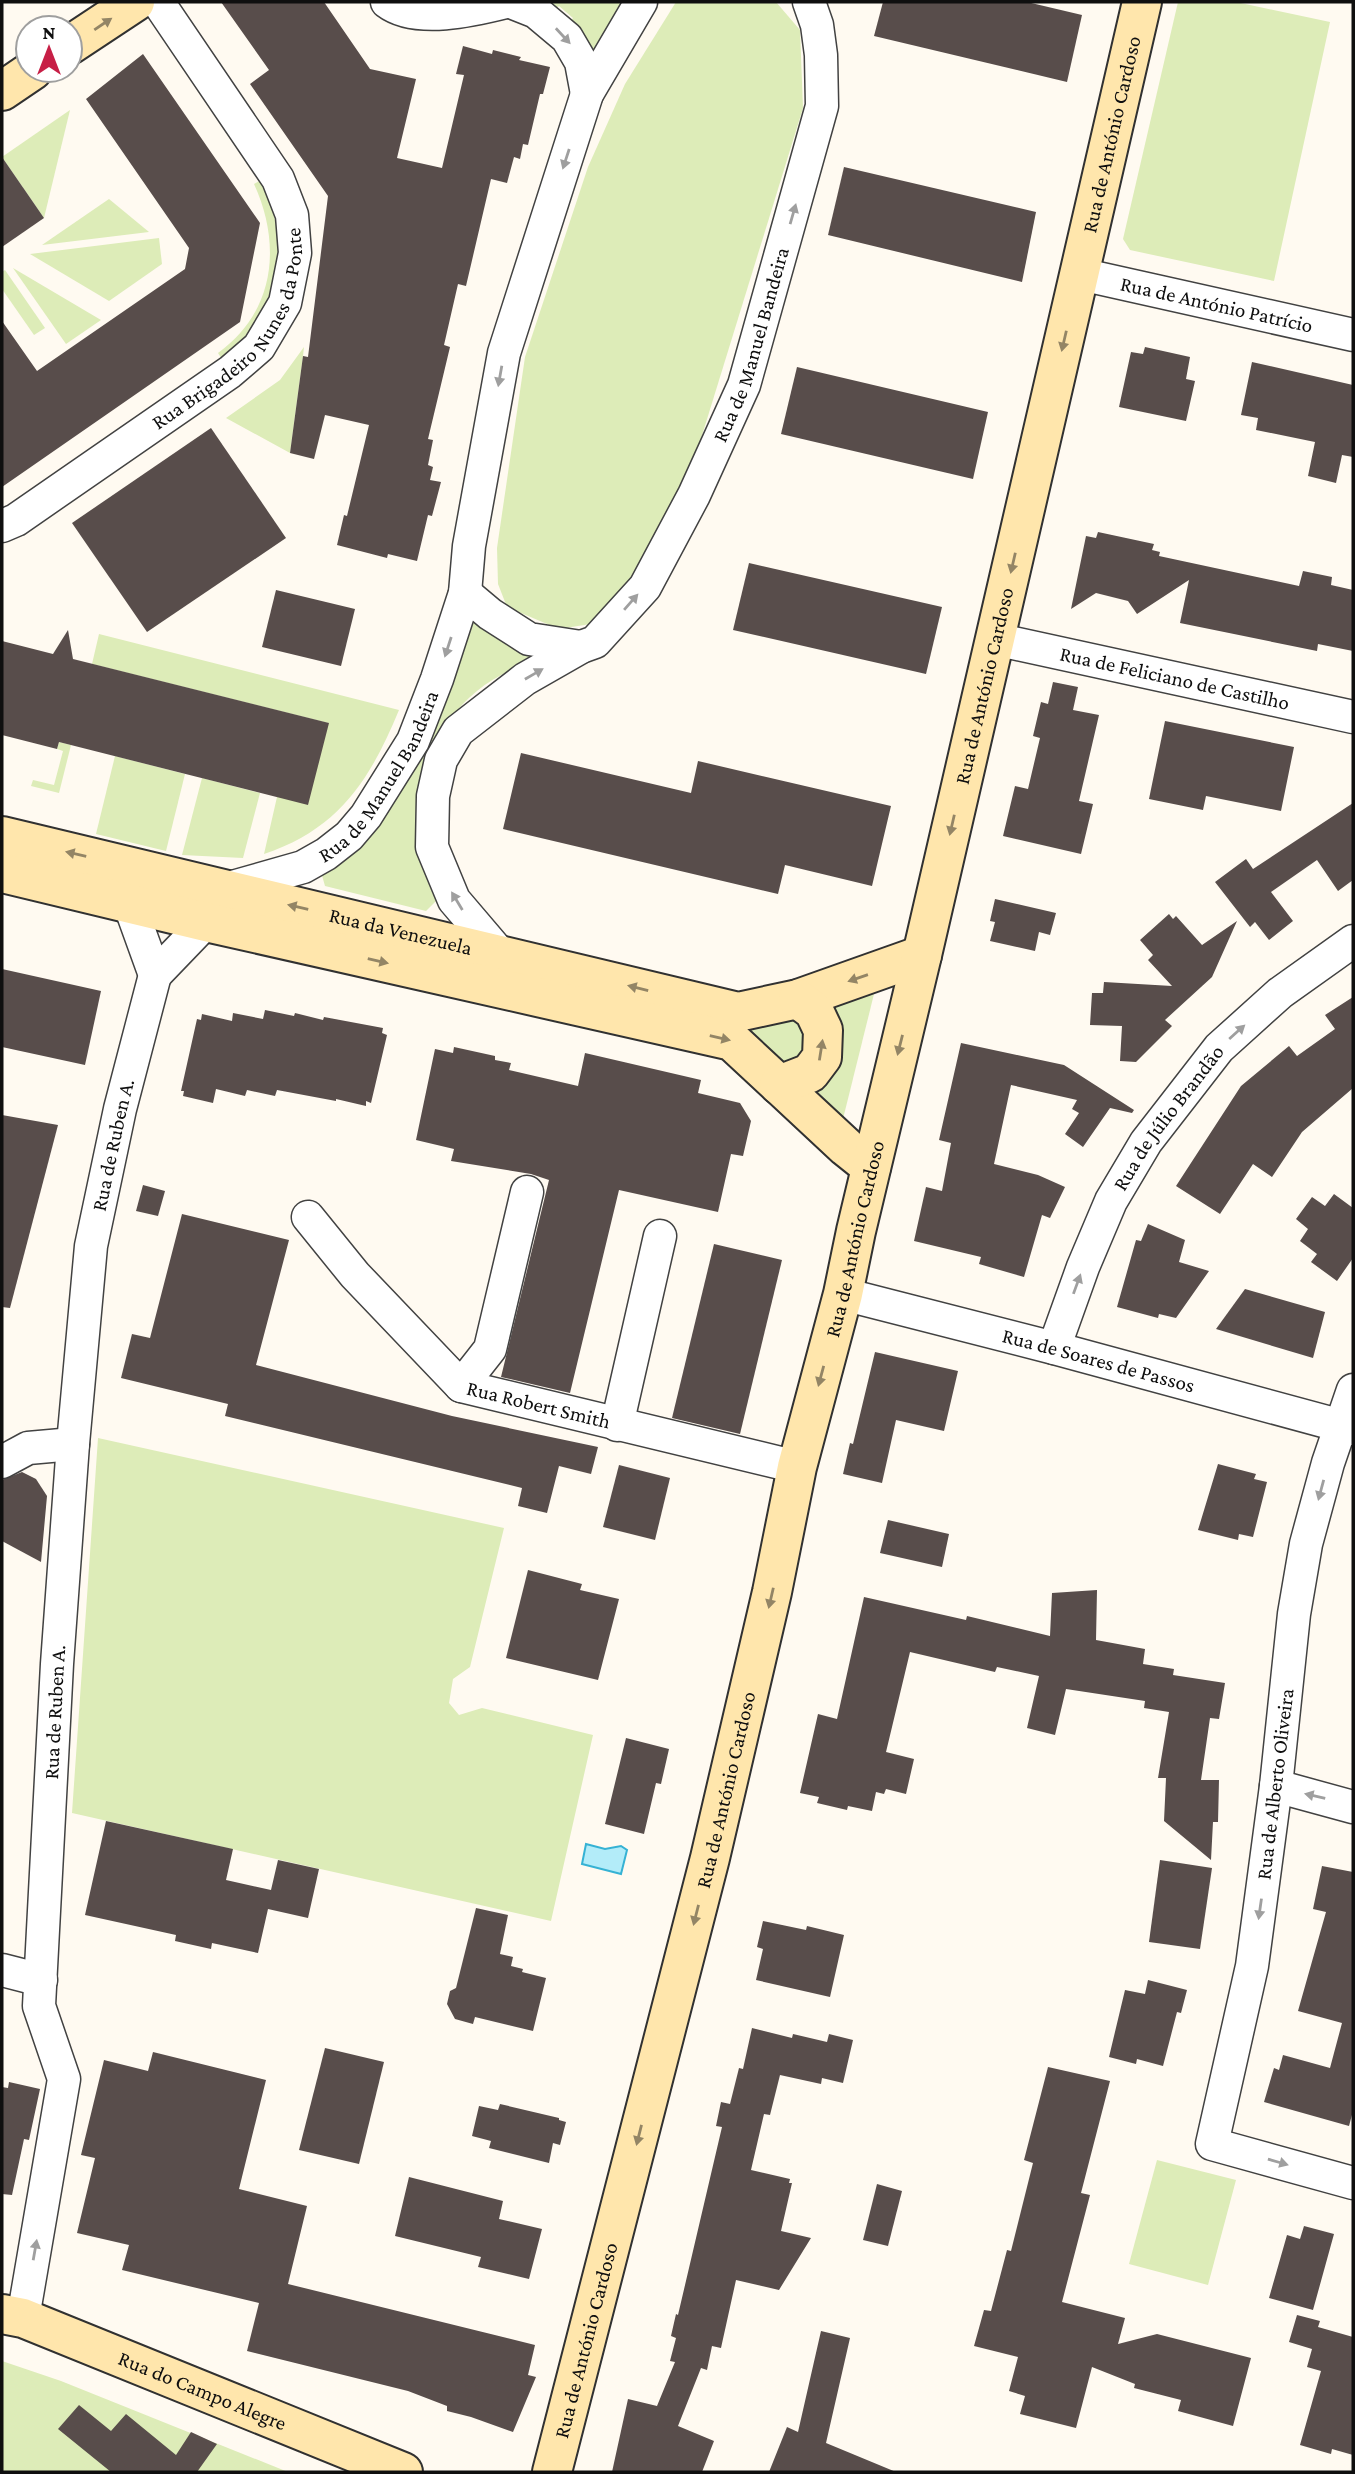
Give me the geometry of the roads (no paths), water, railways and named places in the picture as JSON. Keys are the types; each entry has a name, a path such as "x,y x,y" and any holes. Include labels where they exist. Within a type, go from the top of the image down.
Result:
{"street":[{"path":"84,36 135,2"},
{"name":"Rua Brigadeiro Nunes da Ponte","path":"2,526 16,520 230,372 258,347 285,303 295,253 292,215 278,179 158,2"},
{"name":"Rua de Manuel Bandeira","path":"387,2 418,12 444,15 508,2 536,12 567,38 581,62 587,94"},
{"name":"Rua de Manuel Bandeira","path":"214,906 303,867 349,836 366,816 413,741 438,679 465,593 469,546 504,353 587,94 641,2"},
{"name":"Rua de Manuel Bandeira","path":"500,954 454,900 432,847 433,796 441,760 458,731 525,679 581,647 596,642 645,587 694,495 744,385 822,106 821,55 817,25 809,2"},
{"name":"Rua de António Cardoso","path":"552,2472 710,1858 772,1592 797,1467 843,1294 1142,2"},
{"name":"Rua de António Patrício","path":"1080,275 1353,335"},
{"path":"465,593 489,614 529,639 581,647"},
{"name":"Rua de Feliciano de Castilho","path":"996,639 1353,717"},
{"name":"Rua da Venezuela","path":"2,836 214,906 732,1041 871,1167"},
{"name":"Rua da Venezuela","path":"2,873 129,903 214,906 500,954 737,1012 798,999 922,955"},
{"path":"129,903 155,975"},
{"name":"Rua de Ruben A.","path":"12,2316 64,2079 39,2006 57,1664 91,1246 120,1108 155,975 214,906"},
{"name":"Rua de Júlio Brandão","path":"1054,1348 1083,1267 1111,1201 1146,1142 1219,1048 1280,993 1353,941"},
{"path":"779,1085 810,1073 822,1057 823,1030 814,1011 798,999"},
{"path":"461,1386 490,1349 527,1192"},
{"name":"Rua Robert Smith","path":"308,1217 355,1275 461,1386 797,1467"},
{"path":"617,1425 660,1236"},
{"name":"Rua de Soares de Passos","path":"843,1294 1347,1427"},
{"name":"Rua de Alberto Oliveira","path":"1353,1391 1347,1427 1328,1462 1306,1544 1294,1614 1276,1786 1252,1966 1212,2144 1353,2183"},
{"path":"2,1462 28,1448 73,1444"},
{"path":"1276,1786 1353,1807"},
{"path":"2,1970 41,1980"},
{"name":"Rua do Campo Alegre","path":"12,2316 403,2472"}],"water":[{"path":"586,1844 605,1849 621,1846 627,1850 621,1874 582,1864"}]}
